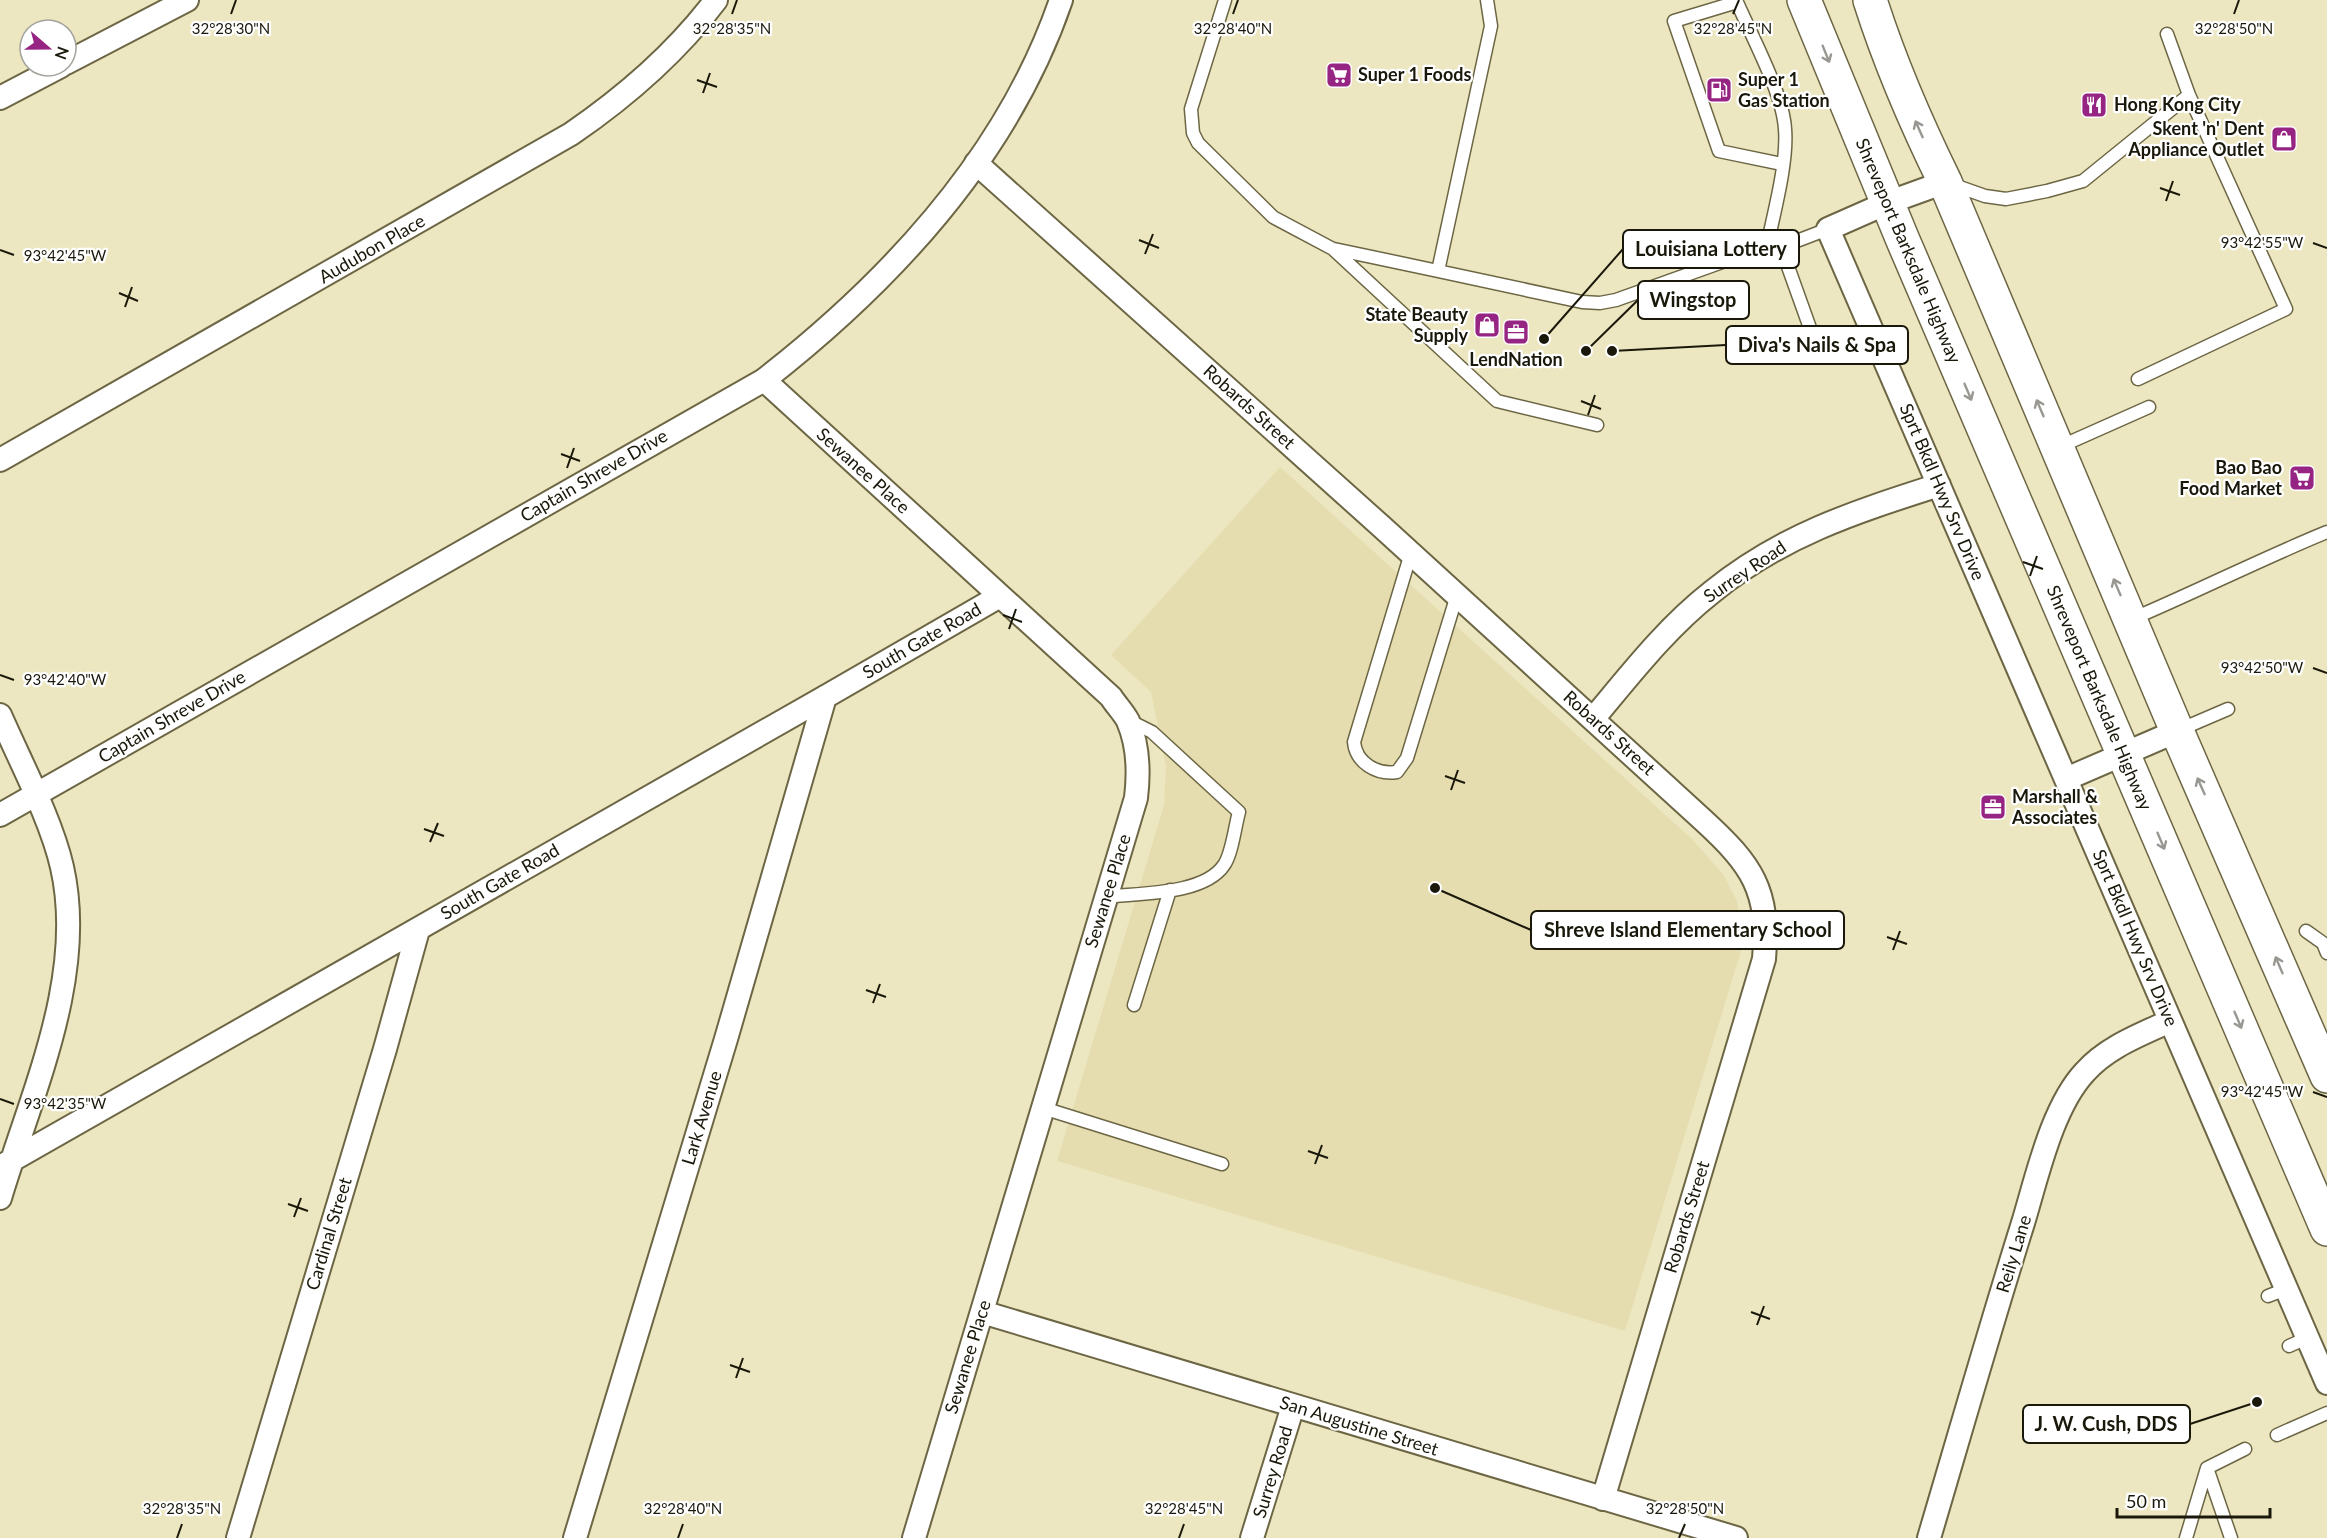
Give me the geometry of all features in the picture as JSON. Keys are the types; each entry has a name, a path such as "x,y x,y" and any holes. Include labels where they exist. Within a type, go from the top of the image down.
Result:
{"main road":[{"name":"Shreveport Barksdale Highway","path":"1804,0 1887,203 2327,1229"},
{"path":"1870,0 1904,93 1945,182 2177,731 2327,1076"}],"street":[{"path":"78,57 187,0"},
{"name":"Audubon Place","path":"0,460 571,134 608,108 651,71 697,24 716,0"},
{"name":"Captain Shreve Drive","path":"0,815 764,380 809,345 878,281 927,227 976,163 1022,90 1054,21 1061,0"},
{"path":"0,98 38,78"},
{"name":"Robards Street","path":"976,163 1411,553 1727,842 1750,870 1762,898 1767,929 1764,959 1603,1499"},
{"path":"1828,229 1887,203 1945,182"},
{"name":"Sprt Bkdl Hwy Srv Drive","path":"1828,229 2170,1021 2298,1342 2327,1383"},
{"name":"Sewanee Place","path":"764,380 1111,697 1128,720 1136,752 1138,782 1136,798 915,1538"},
{"name":"Surrey Road","path":"1593,720 1647,655 1676,625 1711,592 1753,562 1792,540 1842,517 1939,485"},
{"name":"South Gate Road","path":"5,1164 1000,596"},
{"name":"Lark Avenue","path":"575,1538 726,1039 825,697"},
{"path":"0,716 35,795 62,867 68,915 67,964 58,1013 5,1164 0,1198"},
{"path":"2066,779 2177,731"},
{"name":"Cardinal Street","path":"238,1538 385,1049 418,930"},
{"name":"Reily Lane","path":"1929,1538 2040,1168 2068,1093 2085,1072 2107,1053 2170,1021"},
{"name":"San Augustine Street","path":"982,1312 1736,1538"},
{"name":"Surrey Road","path":"1252,1538 1293,1406"}],"lane":[{"path":"1225,0 1193,99 1191,116 1193,133 1198,143 1264,210 1281,222 1333,249 1497,402 1598,425"},
{"path":"1438,271 1491,26 1487,0"},
{"path":"1766,251 1786,145 1783,112 1737,1 1674,21 1719,151 1782,164"},
{"path":"2138,379 2286,309 2189,95 2167,34"},
{"path":"1945,182 1985,196 2006,200 2083,181 2189,95"},
{"path":"1333,249 1582,302 1600,303 1616,300 1739,255 1780,247 1828,229"},
{"path":"1780,247 1815,342"},
{"path":"2058,448 2149,407"},
{"path":"2131,620 2218,582 2272,554 2327,532"},
{"path":"1411,553 1354,742 1358,755 1365,764 1376,770 1387,773 1397,772 1407,758 1457,596"},
{"path":"2177,731 2228,709"},
{"path":"1106,897 1188,888 1216,874 1226,864 1239,812 1152,732 1128,720"},
{"path":"1134,1005 1170,891"},
{"path":"2306,931 2323,944 2327,953"},
{"path":"1043,1108 1222,1164"},
{"path":"2277,1435 2327,1413"},
{"path":"2186,1538 2206,1468 2245,1449"},
{"path":"2206,1468 2231,1538"}],"shaded area":[{"path":"1280,467 1691,838 1723,874 1737,901 1742,928 1741,951 1625,1331 1057,1161 1164,805 1166,767 1151,692 1111,655"}],"place":[{"name":"Super 1 Foods","path":"1339,75"},
{"name":"Super 1 Gas Station","path":"1719,90"},
{"name":"Hong Kong City","path":"2094,105"},
{"name":"Skent 'n' Dent Appliance Outlet","path":"2284,139"},
{"name":"State Beauty Supply","path":"1487,325"},
{"name":"LendNation","path":"1516,332"},
{"name":"Louisiana Lottery","path":"1544,339"},
{"name":"Wingstop","path":"1586,351"},
{"name":"Diva's Nails & Spa","path":"1612,351"},
{"name":"Bao Bao Food Market","path":"2302,478"},
{"name":"Marshall & Associates","path":"1993,807"},
{"name":"Shreve Island Elementary School","path":"1435,888"},
{"name":"J. W. Cush, DDS","path":"2257,1402"}]}
